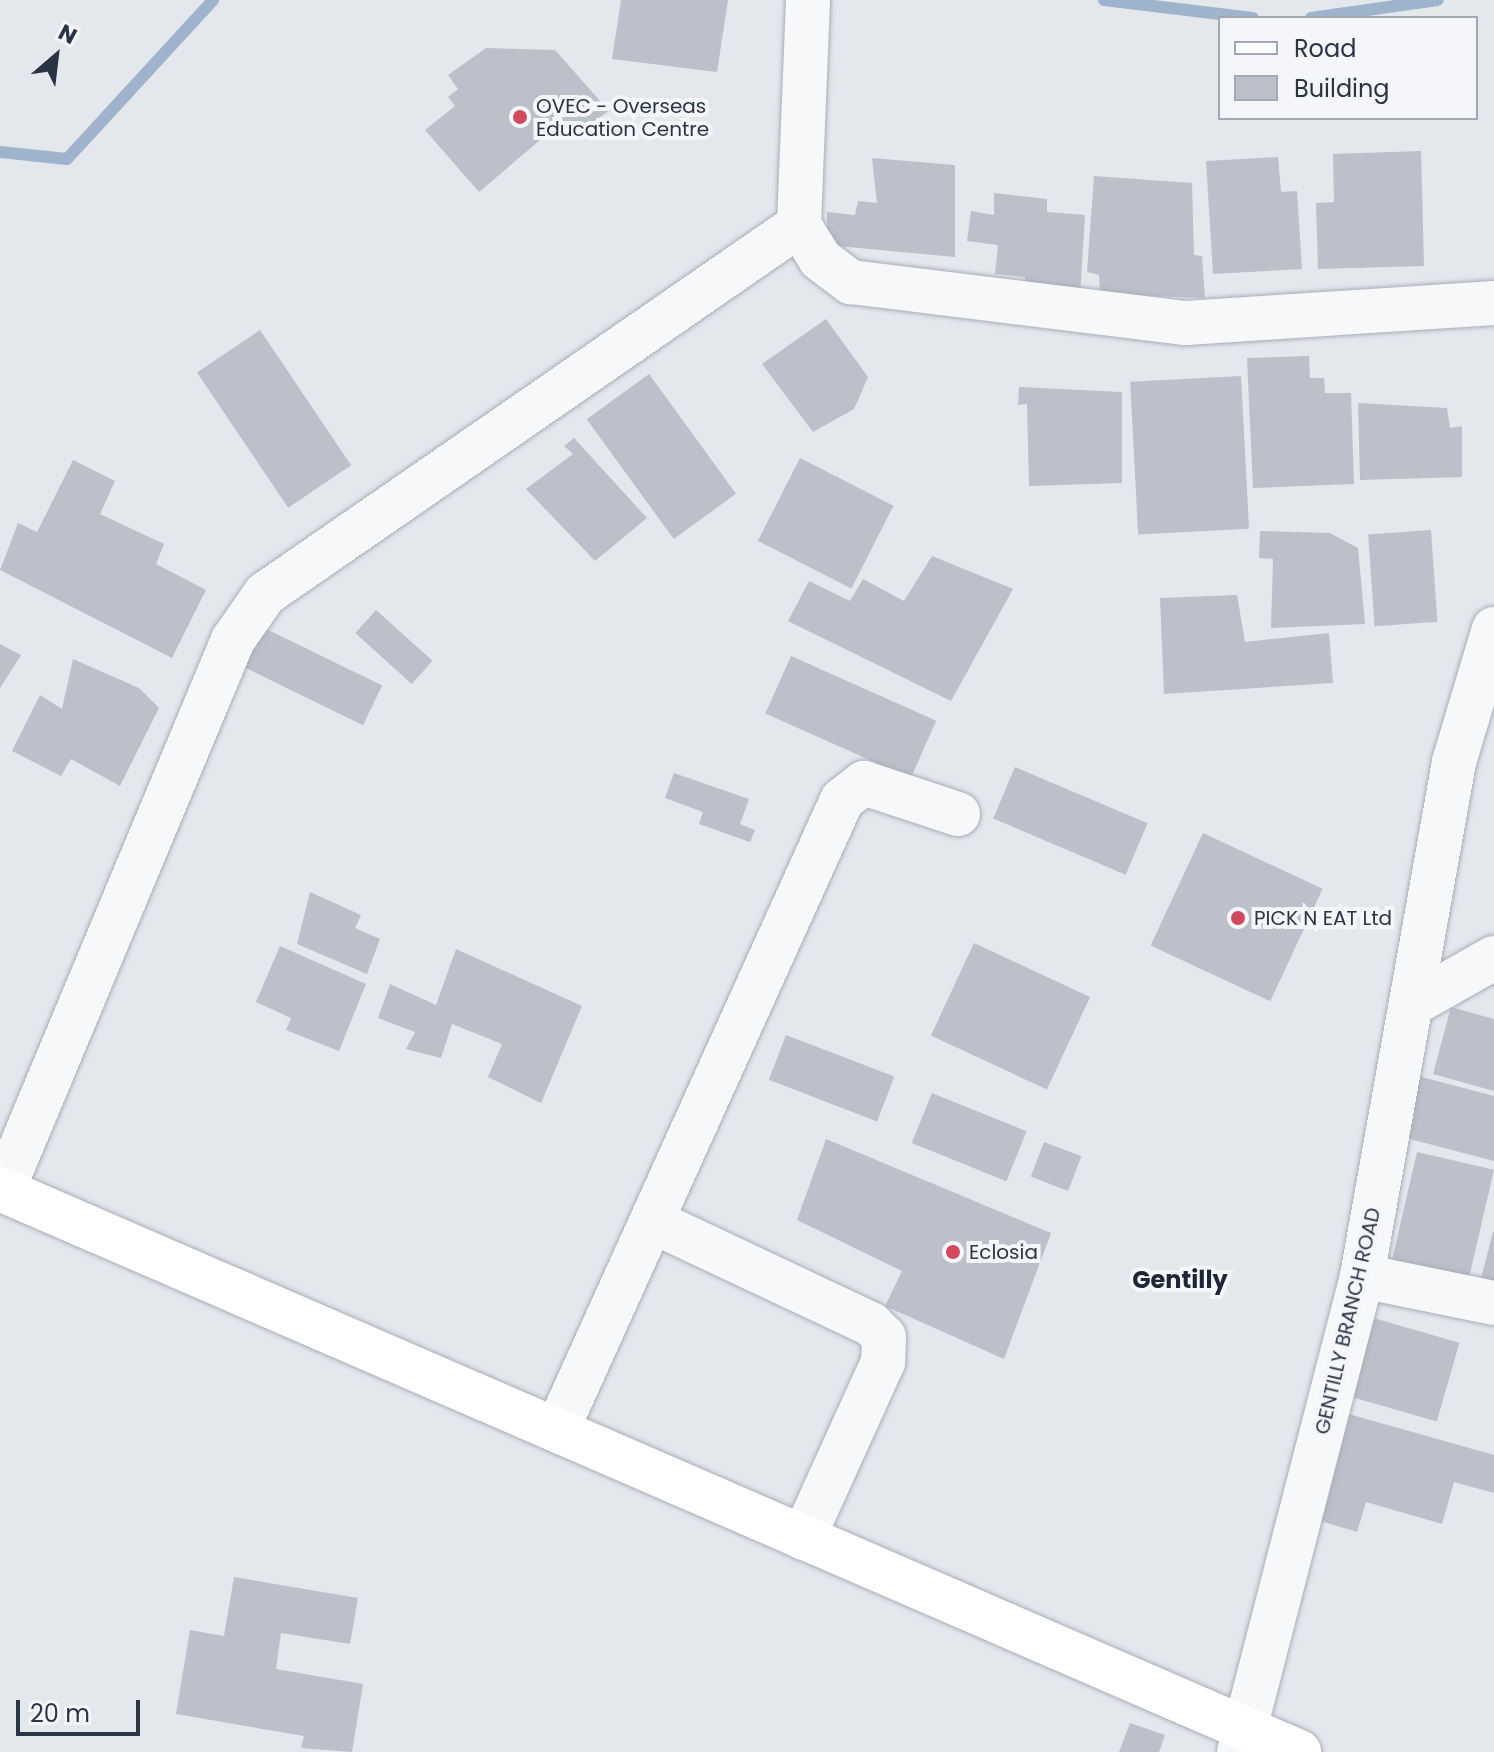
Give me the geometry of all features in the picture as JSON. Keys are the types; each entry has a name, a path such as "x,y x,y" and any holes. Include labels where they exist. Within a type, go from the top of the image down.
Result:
{"main road":[{"path":"1,1189 803,1538 1242,1739 1299,1752"}],"street":[{"path":"808,0 799,225 820,259 851,282 1186,323 1494,303"},
{"path":"1,1189 233,640 265,594 799,225"},
{"name":"GENTILLY BRANCH ROAD","path":"1242,1739 1362,1276 1414,1003 1454,762 1494,629"},
{"path":"557,1430 842,800 864,783 958,814"},
{"path":"1414,1003 1494,958"},
{"path":"652,1221 871,1324 884,1337 883,1362 803,1538"},
{"path":"1362,1276 1494,1303"}],"building":[{"path":"621,0 728,0 717,72 612,59"},
{"name":"OVEC - Overseas Education Centre","path":"486,48 555,50 609,111 570,137 559,124 479,192 425,130 455,106 448,97 458,89 448,75"},
{"path":"1421,151 1424,266 1318,269 1316,203 1334,202 1333,154"},
{"path":"1278,157 1281,192 1297,191 1302,269 1213,274 1206,161"},
{"path":"872,158 955,165 955,257 827,245 827,212 855,215 858,201 877,203"},
{"path":"1094,176 1192,183 1194,255 1202,256 1205,298 1100,294 1099,275 1087,272"},
{"path":"994,193 1047,199 1047,212 1085,215 1080,297 1025,294 1025,277 995,274 998,245 967,241 971,211 994,215"},
{"path":"826,319 868,377 854,409 813,432 762,364"},
{"path":"260,330 351,465 288,508 197,372"},
{"path":"1309,356 1310,378 1324,378 1325,393 1351,393 1354,484 1253,488 1247,358"},
{"path":"649,374 736,494 674,539 587,419"},
{"path":"1241,376 1249,529 1138,535 1130,382"},
{"path":"1019,387 1122,392 1122,483 1029,486 1027,404 1018,405"},
{"path":"1358,403 1447,408 1450,428 1462,426 1462,477 1360,480"},
{"path":"574,438 647,518 595,561 526,489 573,454 564,446"},
{"path":"800,458 894,506 851,589 758,541"},
{"path":"73,460 115,481 100,514 164,544 156,564 206,590 172,658 0,570 18,523 37,532"},
{"path":"1431,530 1437,622 1375,626 1368,534"},
{"path":"1260,531 1330,533 1358,548 1365,624 1271,628 1273,559 1259,558"},
{"path":"932,556 1013,589 951,701 788,621 809,581 850,601 863,579 904,601"},
{"path":"1237,595 1245,642 1329,633 1333,683 1164,694 1160,598"},
{"path":"376,610 432,661 412,684 355,633"},
{"path":"260,626 382,686 363,725 241,666"},
{"path":"0,644 21,655 0,688"},
{"path":"791,656 936,721 911,778 765,714"},
{"path":"73,659 139,688 159,708 120,786 71,759 61,776 12,751 40,695 62,709"},
{"path":"1015,767 1148,823 1126,875 993,819"},
{"path":"674,773 749,799 740,824 755,830 750,842 699,824 703,812 665,798"},
{"name":"PICK N EAT Ltd","path":"1203,833 1323,889 1270,1001 1151,945"},
{"path":"310,892 361,915 355,928 380,939 367,974 297,944"},
{"path":"974,943 1090,997 1047,1090 931,1035"},
{"path":"280,946 366,984 339,1051 286,1030 291,1018 256,1002"},
{"path":"456,949 582,1006 541,1103 488,1077 502,1044 452,1024 441,1058 406,1049 415,1032 378,1018 390,984 436,1005"},
{"path":"1451,1007 1494,1019 1494,1091 1433,1074"},
{"path":"786,1035 894,1077 877,1121 769,1080"},
{"path":"1418,1076 1494,1096 1494,1161 1402,1137"},
{"path":"932,1093 1027,1131 1006,1181 912,1143"},
{"name":"Eclosia","path":"826,1139 1051,1233 1004,1359 885,1306 902,1271 797,1220"},
{"path":"1044,1142 1081,1156 1068,1191 1031,1177"},
{"path":"1417,1152 1494,1170 1468,1284 1391,1266"},
{"path":"1494,1232 1494,1281 1481,1278"},
{"path":"1370,1317 1459,1343 1437,1421 1347,1396"},
{"path":"1338,1411 1494,1455 1494,1493 1454,1482 1442,1524 1366,1502 1357,1532 1307,1517"},
{"path":"234,1577 358,1598 350,1644 281,1633 276,1669 363,1684 352,1752 301,1748 304,1736 176,1714 190,1630 224,1636"},
{"path":"1130,1723 1165,1735 1159,1752 1119,1752"}],"waterway":[{"path":"0,152 67,159 213,0"},
{"path":"1104,0 1236,16"},
{"path":"1325,16 1438,0"}],"place":[{"name":"OVEC - Overseas Education Centre","path":"520,117"},
{"name":"PICK N EAT Ltd","path":"1238,918"},
{"name":"Eclosia","path":"953,1252"}],"district":[{"name":"Gentilly","path":"1180,1280"}]}
